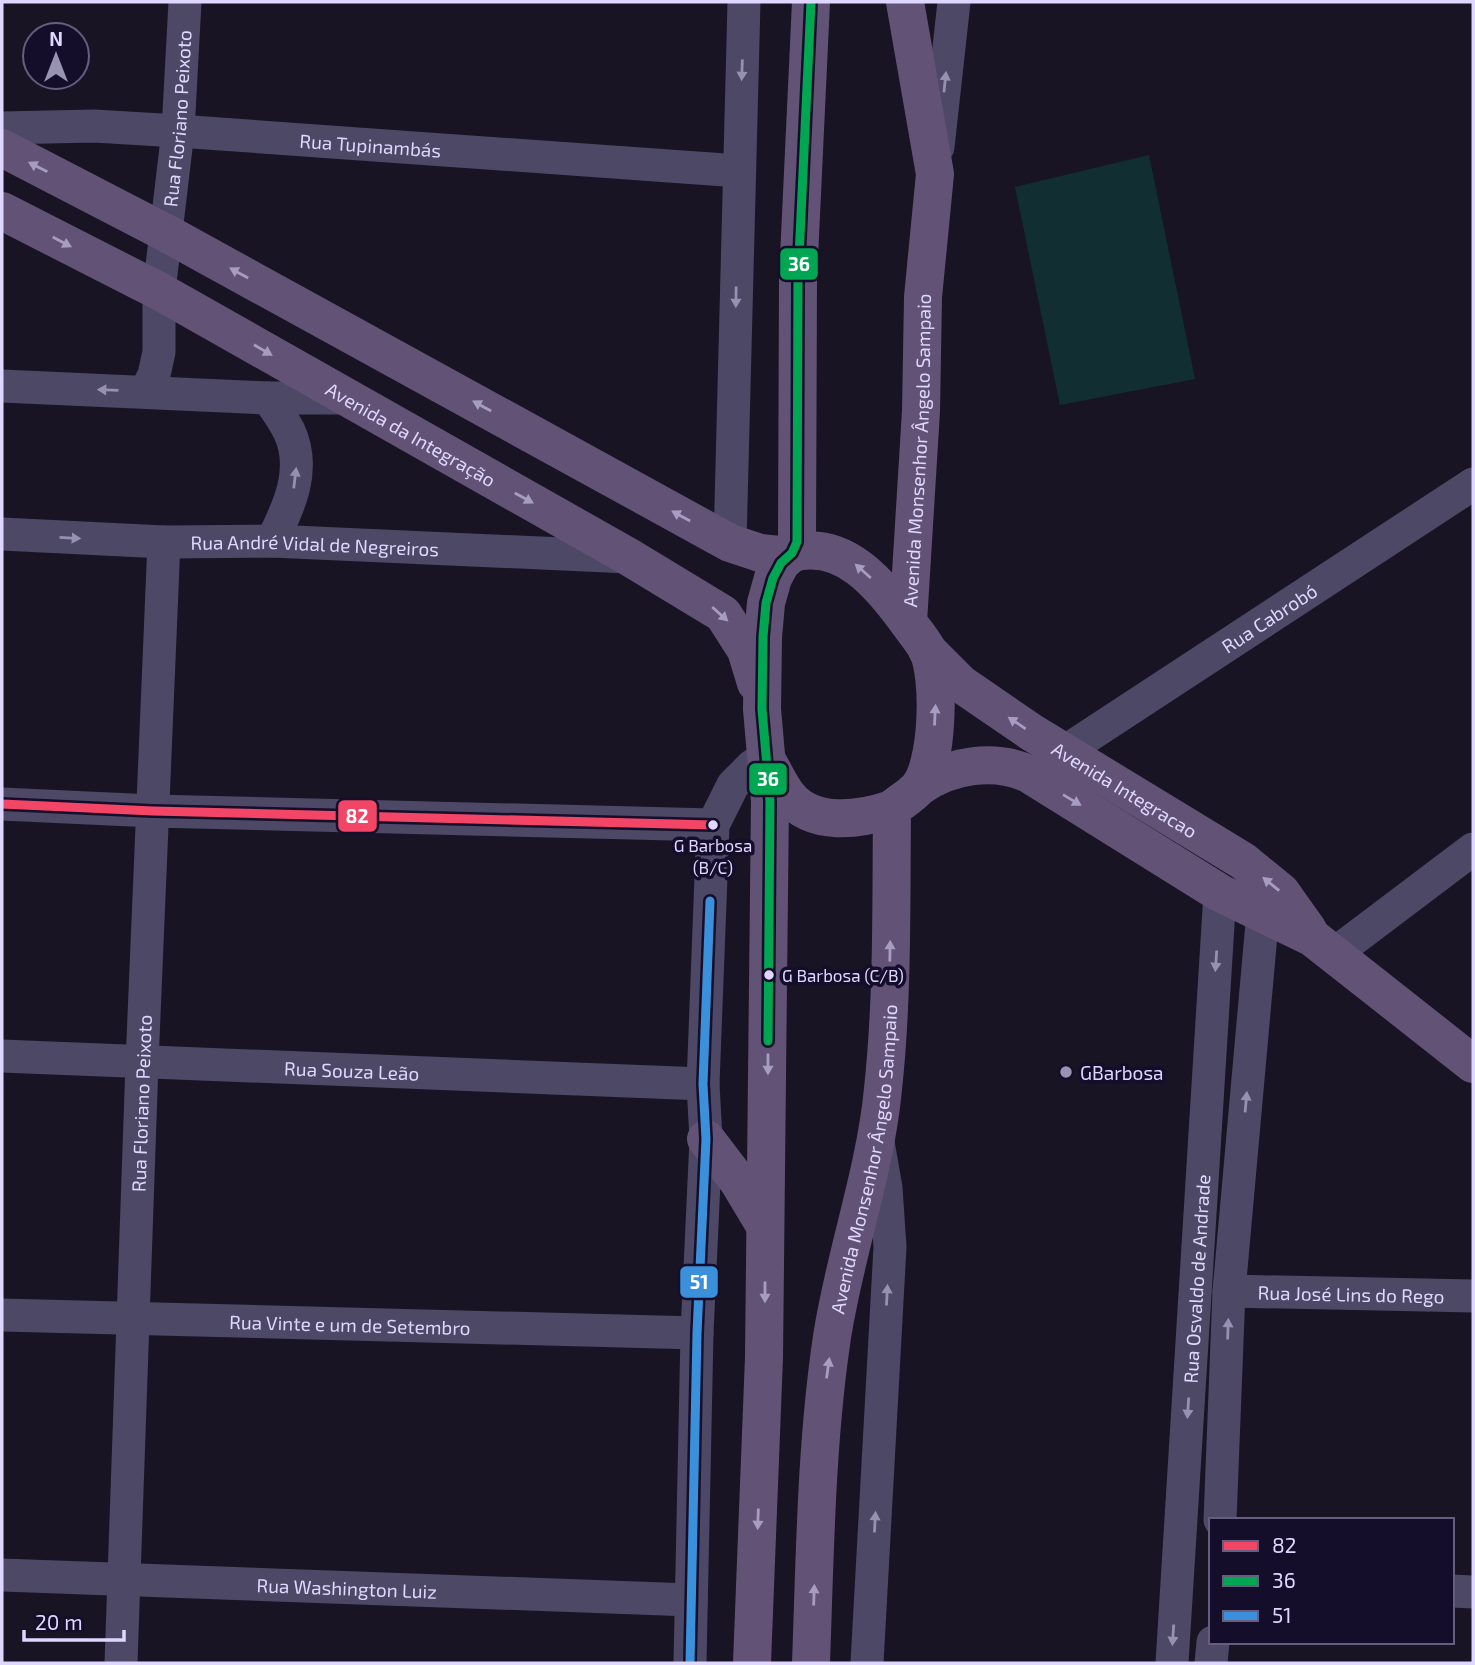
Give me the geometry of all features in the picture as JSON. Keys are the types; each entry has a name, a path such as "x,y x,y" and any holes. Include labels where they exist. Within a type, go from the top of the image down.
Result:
{"main road":[{"path":"752,1663 764,1357 770,801 762,709 762,653 766,603 777,569 791,554 797,542 798,279 811,2"},
{"name":"Avenida Monsenhor Ângelo Sampaio","path":"811,1663 826,1382 843,1278 877,1139 906,798 934,750 936,696 918,636 923,298 934,174 905,2"},
{"path":"2,148 166,233 730,543 760,553 791,554 808,550 828,552 849,560 873,580 918,636"},
{"name":"Avenida da Integração","path":"2,211 159,291 629,557 723,614 746,650 759,688 762,709"},
{"name":"Avenida Integracao","path":"918,636 961,684 1064,752 1243,862 1281,892 1324,946"},
{"path":"766,757 789,798 804,810 830,818 870,816 906,798 947,772 968,767 1011,766 1029,774 1220,893 1263,912 1324,946 1473,1064"},
{"path":"706,1139 765,1226"}],"street":[{"name":"Rua Floriano Peixoto","path":"146,391 158,362 159,291 178,131 185,2"},
{"path":"730,543 744,2"},
{"name":"Avenida Monsenhor Ângelo Sampaio","path":"934,174 954,2"},
{"name":"Rua Tupinambás","path":"2,128 94,126 739,171"},
{"path":"2,386 268,398 347,398"},
{"path":"268,398 290,432 296,462 296,479 287,510 272,541"},
{"name":"Rua Cabrobó","path":"1064,752 1473,484"},
{"name":"Rua André Vidal de Negreiros","path":"2,534 164,542 272,541 629,557"},
{"name":"Rua Floriano Peixoto","path":"121,1663 164,542"},
{"path":"690,1663 697,1333 706,1139 703,1084 713,825 733,785 752,766 766,757"},
{"path":"2,804 153,811 713,825"},
{"path":"1324,946 1473,849"},
{"name":"Rua Osvaldo de Andrade","path":"1172,1663 1220,893"},
{"name":"Rua Osvaldo de Andrade","path":"1220,1518 1229,1291 1263,912"},
{"name":"Rua Souza Leão","path":"2,1056 703,1084"},
{"path":"867,1663 890,1247 886,1188 877,1139"},
{"name":"Rua José Lins do Rego","path":"1229,1291 1473,1296"},
{"name":"Rua Vinte e um de Setembro","path":"2,1315 697,1333"},
{"name":"Rua Washington Luiz","path":"2,1575 691,1600"},
{"path":"1454,1591 1473,1592"},
{"path":"1211,1663 1213,1644"}],"green space":[{"path":"1149,155 1195,379 1060,405 1015,187"}],"transit line":[{"name":"36","path":"768,1041 770,801 762,709 763,637 766,603 773,578 797,542 798,279 811,2"},
{"name":"82","path":"2,804 153,811 713,825"},
{"name":"51","path":"690,1663 697,1333 706,1139 703,1084 710,901"}],"place":[{"name":"G Barbosa (B/C)","path":"713,825"},
{"name":"G Barbosa (C/B)","path":"769,975"},
{"name":"GBarbosa","path":"1066,1072"}]}
